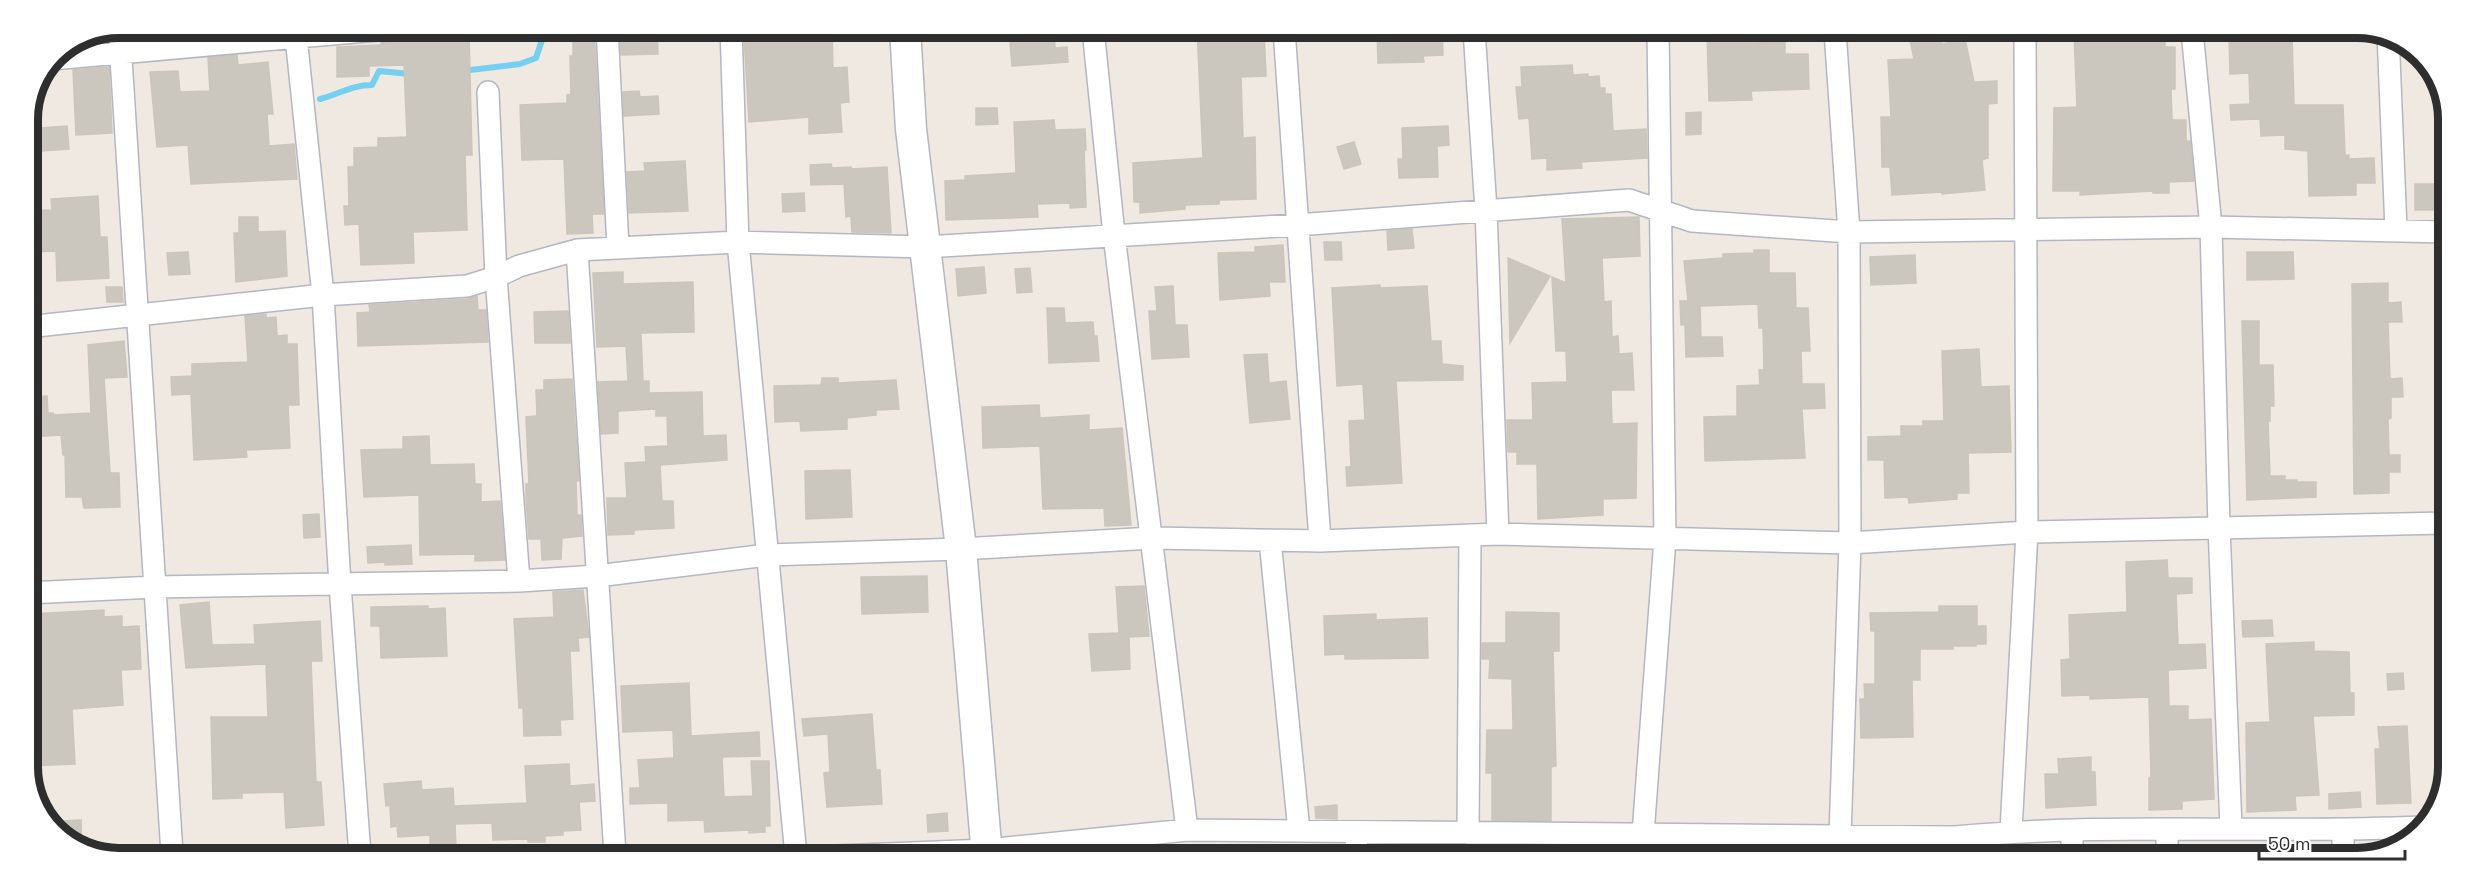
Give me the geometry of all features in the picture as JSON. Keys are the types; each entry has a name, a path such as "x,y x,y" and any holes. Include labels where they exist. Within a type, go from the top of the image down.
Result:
{"main road":[{"path":"906,38 911,129 961,549 987,848"}],"street":[{"path":"120,38 172,848"},
{"path":"65,58 249,38"},
{"path":"296,38 322,295 359,848"},
{"path":"608,38 618,248"},
{"path":"731,38 738,243 795,848"},
{"path":"1094,38 1114,235 1153,538 1187,831"},
{"path":"1285,38 1320,541"},
{"path":"1475,38 1486,210 1498,534"},
{"path":"1642,834 1665,538 1658,38"},
{"path":"1835,38 1849,232 1850,543 1840,836"},
{"path":"2011,831 2027,532 2025,38"},
{"path":"2193,38 2211,227 2230,828"},
{"path":"2388,45 2396,230"},
{"path":"488,92 496,276 519,581"},
{"path":"38,326 322,295 467,286 519,266 577,250 738,243 925,247 1297,225 1629,200 1692,221 1849,232 2211,227 2437,231"},
{"path":"577,250 615,848"},
{"path":"38,592 155,587 519,581 597,576 768,555 961,549 1153,538 1320,541 1498,534 1850,543 2027,532 2438,523"},
{"path":"1468,833 1470,535"},
{"path":"1270,540 1299,831"},
{"path":"1032,848 1187,831 1955,837 2011,831 2230,828 2343,830 2411,827"},
{"path":"2167,830 2167,848"},
{"path":"2343,830 2343,848"},
{"path":"2072,831 2072,848"},
{"path":"1356,832 1357,848"},
{"path":"1717,835 1718,848"},
{"path":"1954,848 1955,837"}],"building":[{"path":"406,38 469,38 472,155 465,155 467,230 413,232 414,263 361,265 359,224 345,225 344,206 349,206 348,167 354,167 354,148 378,147 378,138 407,137 404,65 369,66 369,76 337,77 337,47 381,45 381,42 402,41"},
{"path":"573,38 595,38 604,214 592,214 593,233 567,234 564,159 522,160 520,105 567,103 567,95 571,94 570,56 573,56"},
{"path":"620,38 657,38 658,54 621,55"},
{"path":"744,38 832,38 833,68 847,67 849,102 840,103 842,132 809,134 809,117 749,122"},
{"path":"1010,38 1054,38 1055,48 1067,47 1068,62 1012,66"},
{"path":"1197,38 1264,38 1266,76 1241,77 1243,138 1255,137 1256,199 1219,200 1219,204 1185,205 1185,209 1140,213 1140,202 1134,202 1133,163 1203,158"},
{"path":"1377,38 1442,38 1443,55 1423,56 1424,62 1378,63"},
{"path":"1707,38 1750,38 1750,43 1785,42 1785,54 1808,54 1809,89 1751,91 1752,100 1709,101"},
{"path":"1910,38 1941,38 1942,44 1965,39 1974,82 1997,81 1997,103 1988,104 1988,158 1982,160 1985,190 1892,195 1890,167 1882,167 1881,117 1891,117 1888,60 1914,59"},
{"path":"2074,38 2165,38 2165,47 2175,47 2175,89 2171,89 2172,120 2186,120 2186,141 2190,141 2194,181 2169,182 2169,193 2153,193 2153,191 2080,195 2080,191 2053,191 2054,108 2077,107"},
{"path":"2229,38 2292,38 2294,105 2343,105 2345,155 2349,155 2349,159 2374,158 2375,183 2356,183 2356,195 2309,196 2308,151 2285,149 2285,135 2261,136 2260,119 2231,120 2230,105 2250,104 2249,73 2230,74"},
{"path":"237,55 238,65 268,62 273,114 267,114 269,146 294,144 297,179 191,184 188,145 157,147 150,72 178,71 180,92 210,91 208,58"},
{"path":"1572,65 1573,75 1599,76 1600,88 1605,88 1605,94 1611,94 1613,131 1646,129 1647,158 1581,162 1582,168 1547,170 1547,158 1532,159 1529,118 1519,119 1516,87 1522,87 1521,67"},
{"path":"109,67 112,133 76,135 73,70"},
{"path":"639,91 640,97 658,96 659,114 624,116 623,92"},
{"path":"976,108 997,108 998,124 976,125"},
{"path":"1701,112 1701,134 1686,135 1686,113"},
{"path":"1054,120 1055,130 1085,129 1086,207 1070,208 1070,203 1037,204 1038,217 946,220 945,181 965,180 965,176 1016,173 1014,122"},
{"path":"67,126 69,149 38,151 38,128"},
{"path":"1448,126 1449,145 1437,146 1438,177 1399,178 1398,159 1403,159 1402,128"},
{"path":"1354,142 1361,164 1344,169 1337,147"},
{"path":"685,161 688,211 629,213 627,172 645,171 644,163"},
{"path":"831,164 832,168 887,167 891,233 852,232 851,216 846,217 844,184 811,185 810,165"},
{"path":"2415,184 2437,184 2437,210 2415,210"},
{"path":"804,193 805,211 783,212 782,194"},
{"path":"98,196 100,237 107,237 109,278 57,281 56,251 38,252 38,211 52,210 51,199"},
{"path":"239,217 258,217 258,232 285,231 287,276 236,282 234,233 239,233"},
{"path":"1639,217 1640,256 1602,258 1604,302 1611,301 1612,337 1618,336 1619,354 1632,353 1634,390 1611,390 1612,424 1637,423 1636,498 1603,499 1603,515 1538,519 1537,464 1517,464 1517,452 1508,452 1507,420 1533,420 1532,383 1567,382 1566,351 1556,351 1552,277 1566,283 1562,219"},
{"path":"1412,229 1414,248 1388,250 1387,231"},
{"path":"1324,242 1341,242 1342,260 1325,260"},
{"path":"1283,245 1285,282 1269,282 1270,296 1220,300 1218,253 1255,252 1255,247"},
{"path":"1754,250 1769,250 1769,273 1795,273 1796,308 1808,308 1810,351 1801,351 1802,384 1824,384 1825,408 1802,409 1805,458 1705,461 1704,417 1737,416 1737,386 1760,385 1759,370 1764,370 1763,328 1759,328 1758,304 1700,306 1701,337 1722,337 1723,356 1686,357 1685,325 1681,325 1680,301 1688,301 1684,261 1723,258 1723,254 1754,253"},
{"path":"188,252 190,274 169,275 167,253"},
{"path":"2247,252 2293,252 2294,279 2247,280"},
{"path":"1915,255 1916,283 1871,285 1870,257"},
{"path":"1508,258 1550,276 1510,343"},
{"path":"984,267 986,293 958,296 956,269"},
{"path":"1030,268 1032,292 1017,293 1015,269"},
{"path":"623,272 623,284 693,282 694,332 641,333 643,381 649,381 649,393 702,392 703,436 726,435 727,460 660,465 662,501 673,501 674,528 634,530 634,534 608,535 607,498 627,498 625,463 646,462 645,447 668,446 667,416 656,416 656,409 618,411 618,433 601,434 598,382 628,381 626,346 597,347 593,273"},
{"path":"2388,283 2388,303 2401,302 2402,322 2388,322 2390,379 2402,378 2403,397 2391,397 2391,418 2388,419 2389,455 2400,455 2400,472 2389,472 2389,493 2354,494 2352,284"},
{"path":"1380,285 1380,288 1427,286 1431,341 1441,341 1442,364 1463,366 1463,380 1396,381 1402,483 1347,486 1346,467 1351,467 1349,421 1365,420 1363,384 1337,386 1332,288"},
{"path":"1173,286 1175,325 1187,325 1189,357 1152,359 1149,311 1157,311 1155,287"},
{"path":"106,287 122,287 123,302 107,302"},
{"path":"477,296 478,310 486,310 488,342 358,346 357,313 370,312 369,305 468,299"},
{"path":"1047,308 1064,308 1065,323 1093,322 1094,336 1097,336 1099,361 1049,363"},
{"path":"568,311 570,343 535,343 534,312"},
{"path":"266,314 266,318 276,317 277,336 287,335 287,344 297,344 299,405 288,405 290,448 246,450 247,457 194,460 191,394 172,395 171,377 192,376 192,364 248,362 245,316"},
{"path":"2242,321 2259,321 2259,365 2273,365 2274,406 2270,406 2270,421 2268,421 2270,476 2285,476 2285,480 2297,480 2297,482 2316,482 2316,497 2247,500"},
{"path":"124,341 127,377 104,378 110,473 119,473 120,507 84,508 82,497 66,497 65,455 63,455 61,435 38,436 38,396 47,396 48,413 53,413 53,415 91,413 88,345"},
{"path":"1979,349 1981,387 2009,386 2011,452 1968,453 1969,493 1957,493 1957,499 1909,503 1908,497 1885,498 1884,460 1868,460 1868,437 1901,436 1901,426 1923,426 1923,421 1944,421 1942,351"},
{"path":"1267,354 1269,383 1286,381 1290,419 1250,423 1244,355"},
{"path":"822,378 838,378 838,383 896,380 899,409 876,410 876,415 847,418 847,429 801,431 800,421 775,422 774,386 821,385"},
{"path":"572,379 579,480 576,482 577,515 581,515 582,536 562,538 561,559 542,560 541,539 529,539 526,500 526,484 529,484 526,417 537,416 536,390 544,390 544,380"},
{"path":"1039,405 1040,418 1089,415 1089,430 1122,428 1131,525 1105,526 1104,508 1043,509 1040,446 983,448 982,407"},
{"path":"429,436 430,465 474,464 475,484 481,484 481,502 500,501 505,560 475,561 475,554 420,555 419,495 364,497 361,450 403,449 403,437"},
{"path":"850,470 852,517 806,519 805,471"},
{"path":"319,514 320,537 304,538 303,515"},
{"path":"411,545 412,564 368,563 367,547"},
{"path":"2167,560 2168,578 2192,578 2192,593 2176,594 2178,645 2205,644 2206,668 2168,670 2169,706 2188,706 2188,720 2211,719 2214,799 2182,801 2182,809 2149,810 2149,778 2151,778 2149,697 2090,699 2090,695 2062,696 2061,660 2070,659 2069,615 2127,612 2126,562"},
{"path":"927,576 928,612 862,614 861,577"},
{"path":"1144,586 1149,636 1129,637 1130,669 1092,671 1089,634 1119,633 1116,587"},
{"path":"583,590 589,637 578,638 579,651 570,651 573,719 560,720 561,735 524,736 523,708 519,708 514,619 554,617 553,592"},
{"path":"209,602 212,645 255,644 254,625 320,621 322,661 311,661 316,782 321,782 324,825 286,828 284,792 242,793 242,798 213,799 211,717 268,717 266,664 186,668 180,605"},
{"path":"428,606 428,609 445,608 447,656 381,658 380,626 371,626 371,607"},
{"path":"1939,606 1977,606 1977,626 1986,626 1986,644 1953,646 1953,649 1920,649 1920,680 1912,680 1913,737 1861,738 1860,699 1865,699 1864,684 1875,684 1875,631 1871,631 1870,613 1939,612"},
{"path":"104,610 104,617 122,616 122,627 139,626 141,669 121,670 123,705 72,709 75,764 38,766 38,614"},
{"path":"1506,612 1559,613 1559,651 1553,651 1556,766 1551,767 1551,821 1492,820 1492,773 1486,773 1487,730 1513,730 1512,679 1489,678 1490,659 1482,659 1482,643 1506,643"},
{"path":"1376,614 1376,620 1427,618 1428,658 1345,659 1345,654 1325,655 1324,616"},
{"path":"2272,620 2273,636 2243,637 2242,621"},
{"path":"2314,642 2314,651 2349,652 2350,693 2354,693 2354,715 2313,716 2319,795 2295,796 2296,810 2247,812 2246,723 2270,722 2266,644"},
{"path":"2403,673 2404,689 2388,690 2387,674"},
{"path":"689,683 691,736 759,732 760,756 722,757 724,797 753,796 751,761 769,761 770,826 765,826 765,832 749,833 749,830 705,832 704,820 668,821 668,803 630,804 630,788 640,788 638,760 674,758 673,730 623,732 621,686"},
{"path":"872,714 876,770 880,770 882,804 827,807 824,773 830,772 828,734 804,736 802,719"},
{"path":"2407,726 2411,803 2377,804 2375,749 2380,749 2378,727"},
{"path":"2091,757 2091,772 2095,772 2096,805 2046,808 2045,774 2059,774 2058,759"},
{"path":"569,764 570,786 594,784 595,801 579,802 581,830 563,831 563,835 545,836 545,842 528,842 528,839 493,840 492,823 455,824 456,846 430,847 430,835 398,837 397,826 391,827 390,805 386,806 384,784 421,781 422,790 453,788 454,806 527,803 525,766"},
{"path":"2360,792 2361,807 2329,809 2329,794"},
{"path":"1337,805 1337,819 1316,818 1315,807"},
{"path":"947,813 948,831 928,832 927,815"},
{"path":"81,820 82,839 69,832 58,821"}],"waterway":[{"path":"462,71 520,64 536,58 543,38"},
{"path":"320,99 352,88 372,85 379,71 410,74"}]}
